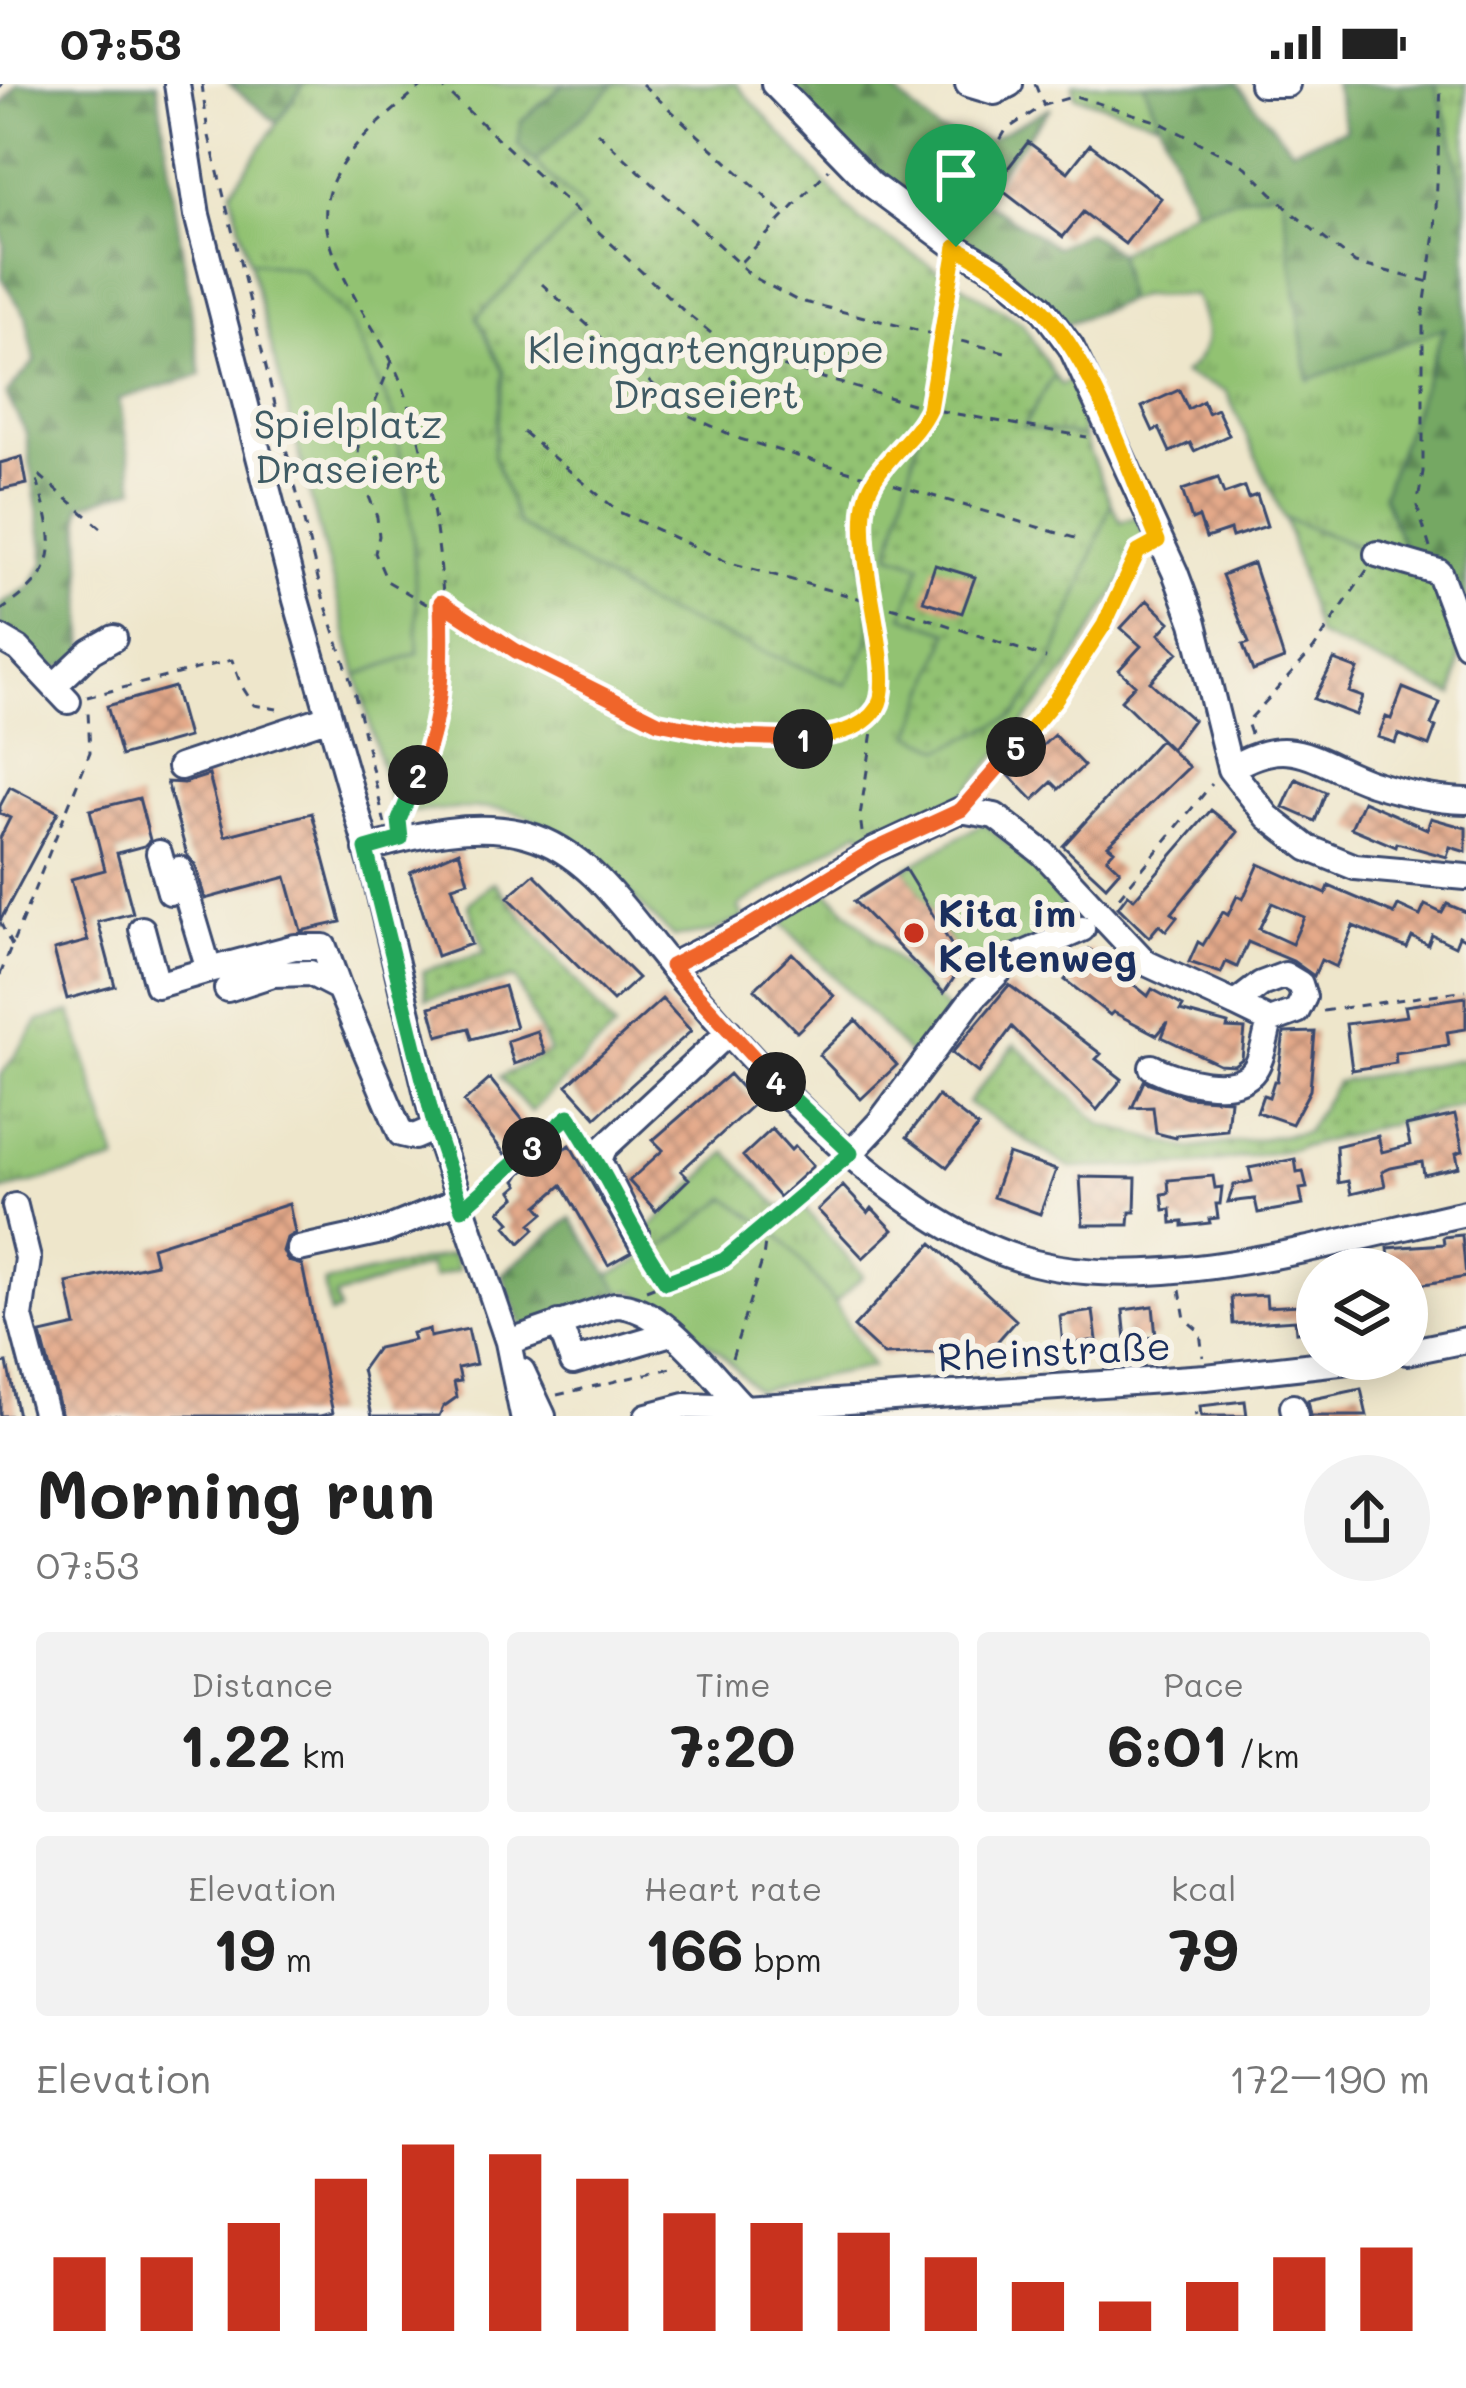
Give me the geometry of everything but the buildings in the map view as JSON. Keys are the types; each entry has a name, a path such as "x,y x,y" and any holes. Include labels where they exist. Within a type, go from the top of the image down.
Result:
{"street":[{"path":"177,84 197,215 329,717 384,844 435,1128 536,1415"},
{"path":"774,84 872,185 998,271 1041,307 1071,347 1194,623 1230,769 1268,817 1308,848 1355,867 1466,877"},
{"path":"968,84 995,92 1010,84"},
{"path":"1262,84 1287,84"},
{"path":"1377,554 1439,572 1466,644"},
{"path":"0,638 20,649 62,693 91,651 114,638"},
{"path":"180,767 329,717"},
{"path":"1230,769 1258,752 1282,750 1309,755 1370,782 1432,800 1466,801"},
{"path":"671,966 746,928 874,850 961,810 995,816 1043,853 1146,963 1270,1021 1297,1011 1304,997 1300,984 1285,975 1261,984 1235,1004"},
{"path":"384,844 424,833 482,831 526,834 561,849 618,899 729,1032 851,1153 945,1228 998,1252 1092,1272 1177,1270 1466,1213"},
{"path":"169,861 201,972"},
{"path":"142,929 158,985 295,947 324,947 401,1134 415,1137 435,1128"},
{"path":"851,1153 974,998 1010,960 1082,929"},
{"path":"227,989 273,974 310,973 339,988"},
{"path":"1152,1067 1166,1075 1224,1084 1240,1081 1255,1069 1270,1021"},
{"path":"636,1233 599,1161 604,1148 729,1032"},
{"path":"299,1249 386,1230 461,1204"},
{"path":"15,1206 28,1259 20,1317 46,1416"},
{"path":"508,1342 615,1305 632,1305 652,1316 703,1366 734,1412"},
{"path":"559,1323 573,1362 671,1333"},
{"path":"1428,1348 1466,1340"},
{"name":"Rheinstraße","path":"647,1416 685,1406 734,1412 1296,1367"}],"path":[{"path":"202,84 208,132 321,591 384,810 384,844"},
{"path":"384,844 430,748 443,679 441,602 432,504 418,433 392,361 356,303 329,236 326,203 336,172 385,118 425,84"},
{"path":"439,84 734,352 929,409 1083,437 1112,434"},
{"path":"642,84 785,214"},
{"path":"1034,84 1043,105"},
{"path":"1439,572 1417,506 1423,472 1423,314 1438,184 1441,84"},
{"path":"860,830 883,675 864,567 866,499 875,480 921,427 929,409 950,242 1006,130 1043,105 1075,96 1159,122 1246,167 1291,212 1355,263 1429,282"},
{"path":"597,132 753,278 796,300 1012,354"},
{"path":"740,263 844,155"},
{"path":"542,284 686,414 740,439 1078,539"},
{"path":"392,361 358,444 359,471 377,517 374,553 388,581 441,613"},
{"path":"523,432 620,512 727,562 1046,658"},
{"path":"0,611 35,588 50,561 35,472 106,532"},
{"path":"961,810 1055,700 1104,625 1138,552 1158,541"},
{"path":"1246,722 1312,650 1377,554"},
{"path":"441,602 516,651 658,722 735,737 806,739 848,731 876,710"},
{"path":"0,975 90,752 87,697 232,660 254,705 281,710"},
{"path":"1114,903 1213,782 1230,769"},
{"path":"0,922 12,946"},
{"path":"1297,1011 1347,1010 1466,990"},
{"path":"461,1204 569,1116 599,1161"},
{"path":"632,1305 641,1292 724,1260 851,1153"},
{"path":"536,1415 554,1408 553,1396 734,1358 763,1258 766,1228"},
{"path":"636,1233 666,1282"},
{"path":"1180,1288 1185,1319 1200,1332 1206,1377"}],"green space":[{"path":"17,84 157,84 201,375 119,399 135,488 80,506 85,655 56,669 0,629 0,604 29,587 45,562 26,433 6,394 35,361 26,316 2,279 0,107"},
{"path":"229,84 304,84 277,123"},
{"path":"304,84 615,84 535,162 585,210 477,317 504,372 493,455 870,603 864,552 867,500 881,470 921,427 890,554 921,564 949,632 912,734 942,749 1016,715 1053,660 1111,503 1121,522 1138,516 1145,543 1068,670 963,796 868,842 860,830 738,907 744,918 711,932 673,937 595,862 527,817 492,809 393,812 357,675 418,653 394,416 350,321 302,270 249,261 231,191"},
{"path":"564,84 615,84 535,162 518,145 521,121"},
{"name":"Kleingartengruppe Draseiert","path":"615,84 736,84 859,220 1022,323 1054,375 1023,427 1083,437 1111,503 1053,660 1016,715 943,749 912,735 949,632 903,616 921,564 890,554 920,429 880,475 867,508 863,546 870,634 846,685 647,605 518,524 493,455 504,372 477,317 584,210 535,162"},
{"path":"779,84 887,84 939,132 988,140 1051,107 978,198 1056,247 1087,232 1118,253 1126,301 1066,324 956,247"},
{"path":"1073,84 1144,84 1159,122 1075,96"},
{"path":"1144,84 1237,84 1292,149 1346,129 1334,84 1435,84 1466,204 1466,602 1439,572 1409,564 1383,494 1444,328 1308,380 1281,188 1194,208"},
{"path":"1435,84 1466,84 1466,204 1449,125"},
{"path":"1281,187 1445,327 1383,494 1409,564 1284,518 1226,391 1183,374 1200,356 1206,338 1194,295 1139,296 1126,301 1118,253 1194,208"},
{"name":"Spielplatz Draseiert","path":"249,261 302,270 350,321 394,416 413,533 418,653 357,675"},
{"path":"1054,375 1061,385 1077,378 1083,437 1022,428"},
{"path":"1285,518 1439,572 1458,633 1453,695 1317,635"},
{"path":"983,823 1033,864 1077,924 970,974 905,869"},
{"path":"494,882 615,1029 531,1112 500,1077 550,1052 515,978 426,999 423,971 485,952 468,904"},
{"path":"827,891 950,1013 912,1057 778,919"},
{"path":"71,1012 117,1161 0,1191 0,1077 39,1021"},
{"path":"1015,1044 1102,1125 1188,1149 1306,1132 1337,1082 1466,1058 1466,1104 1295,1149 1195,1165 1070,1168 968,1103"},
{"path":"727,1152 778,1206 806,1210 863,1276 835,1303 779,1235 727,1198 660,1250 645,1233"},
{"path":"727,1198 779,1235 835,1303 872,1367 756,1390 720,1352 633,1291 621,1292 609,1275 660,1250"},
{"path":"571,1218 621,1292 523,1331 502,1274"},
{"path":"453,1254 458,1270 434,1278 429,1265 335,1297 339,1311 330,1314 324,1283"}],"place":[{"name":"Kita im Keltenweg","path":"914,933"}],"route":[{"path":"956,247 998,271 1041,307 1071,347 1158,541 1138,552 1104,625 1055,700 961,810 874,850 746,928 671,966 772,1078 851,1153 724,1260 666,1282 569,1116 462,1209 435,1128 366,849 401,839 399,820 430,748 443,679 441,602 516,651 658,722 735,737 806,739 848,731 876,710 882,692 879,642 864,567 866,499 881,470 921,427 929,409 956,247"}]}
